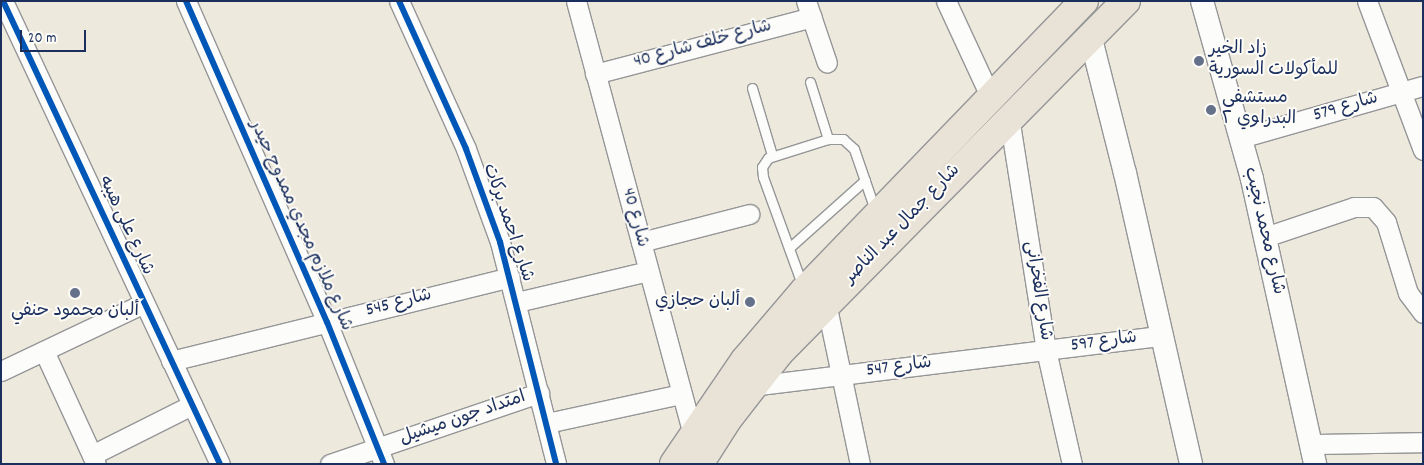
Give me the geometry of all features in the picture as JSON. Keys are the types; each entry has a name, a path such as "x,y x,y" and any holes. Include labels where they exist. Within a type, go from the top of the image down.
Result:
{"main road":[{"name":"شارع جمال عبد الناصر","path":"699,464 815,297 878,218 1000,108 1090,35 1126,1"},
{"name":"شارع جمال عبد الناصر","path":"674,464 745,360 815,297 1000,108 1082,2"}],"street":[{"name":"شارع على هيبه","path":"3,1 220,464"},
{"name":"شارع ملازم مجدي ممدوح حيدر","path":"186,1 326,322 381,456"},
{"name":"شارع احمد بركات","path":"399,1 466,149 510,277 518,302 556,464"},
{"name":"شارع 40","path":"576,1 693,435"},
{"name":"شارع الفخرانى","path":"946,1 1000,108 1046,350 1072,464"},
{"name":"شارع محمد نجيب","path":"1202,1 1265,237 1313,454"},
{"path":"1367,1 1423,150"},
{"path":"809,9 827,63"},
{"name":"شارع خلف شارع 40","path":"595,74 809,9"},
{"path":"1090,35 1191,464"},
{"name":"شارع 579","path":"1240,138 1423,86"},
{"path":"1265,237 1354,207 1373,207 1386,222 1408,294 1423,313"},
{"path":"640,242 749,214"},
{"path":"518,302 648,271"},
{"name":"شارع 545","path":"171,361 510,277"},
{"path":"815,297 841,375 860,464"},
{"path":"1,371 144,303"},
{"name":"شارع 597","path":"1046,350 1162,336"},
{"name":"شارع 547","path":"752,386 1046,350"},
{"path":"44,351 94,460 192,405"},
{"name":"امتداد جون ميشيل","path":"330,464 381,456 539,393"},
{"path":"547,423 681,394"},
{"path":"1313,454 1423,442"}],"lane":[{"path":"810,82 828,139"},
{"path":"752,88 772,155"},
{"path":"815,297 789,248 763,177 762,167 772,155 828,139 843,139 849,143 857,156 878,218"},
{"path":"789,248 865,180"}],"cycle path":[{"path":"3,1 220,464"},
{"path":"186,1 327,322 384,464"},
{"path":"399,1 466,149 500,242 556,464"}],"place":[{"name":"زاد الخير للمأكولات السورية","path":"1199,61"},
{"name":"مستشفى البدراوي ٢","path":"1211,110"},
{"name":"ألبان محمود حنفي","path":"75,293"},
{"name":"ألبان حجازي","path":"750,302"}]}
